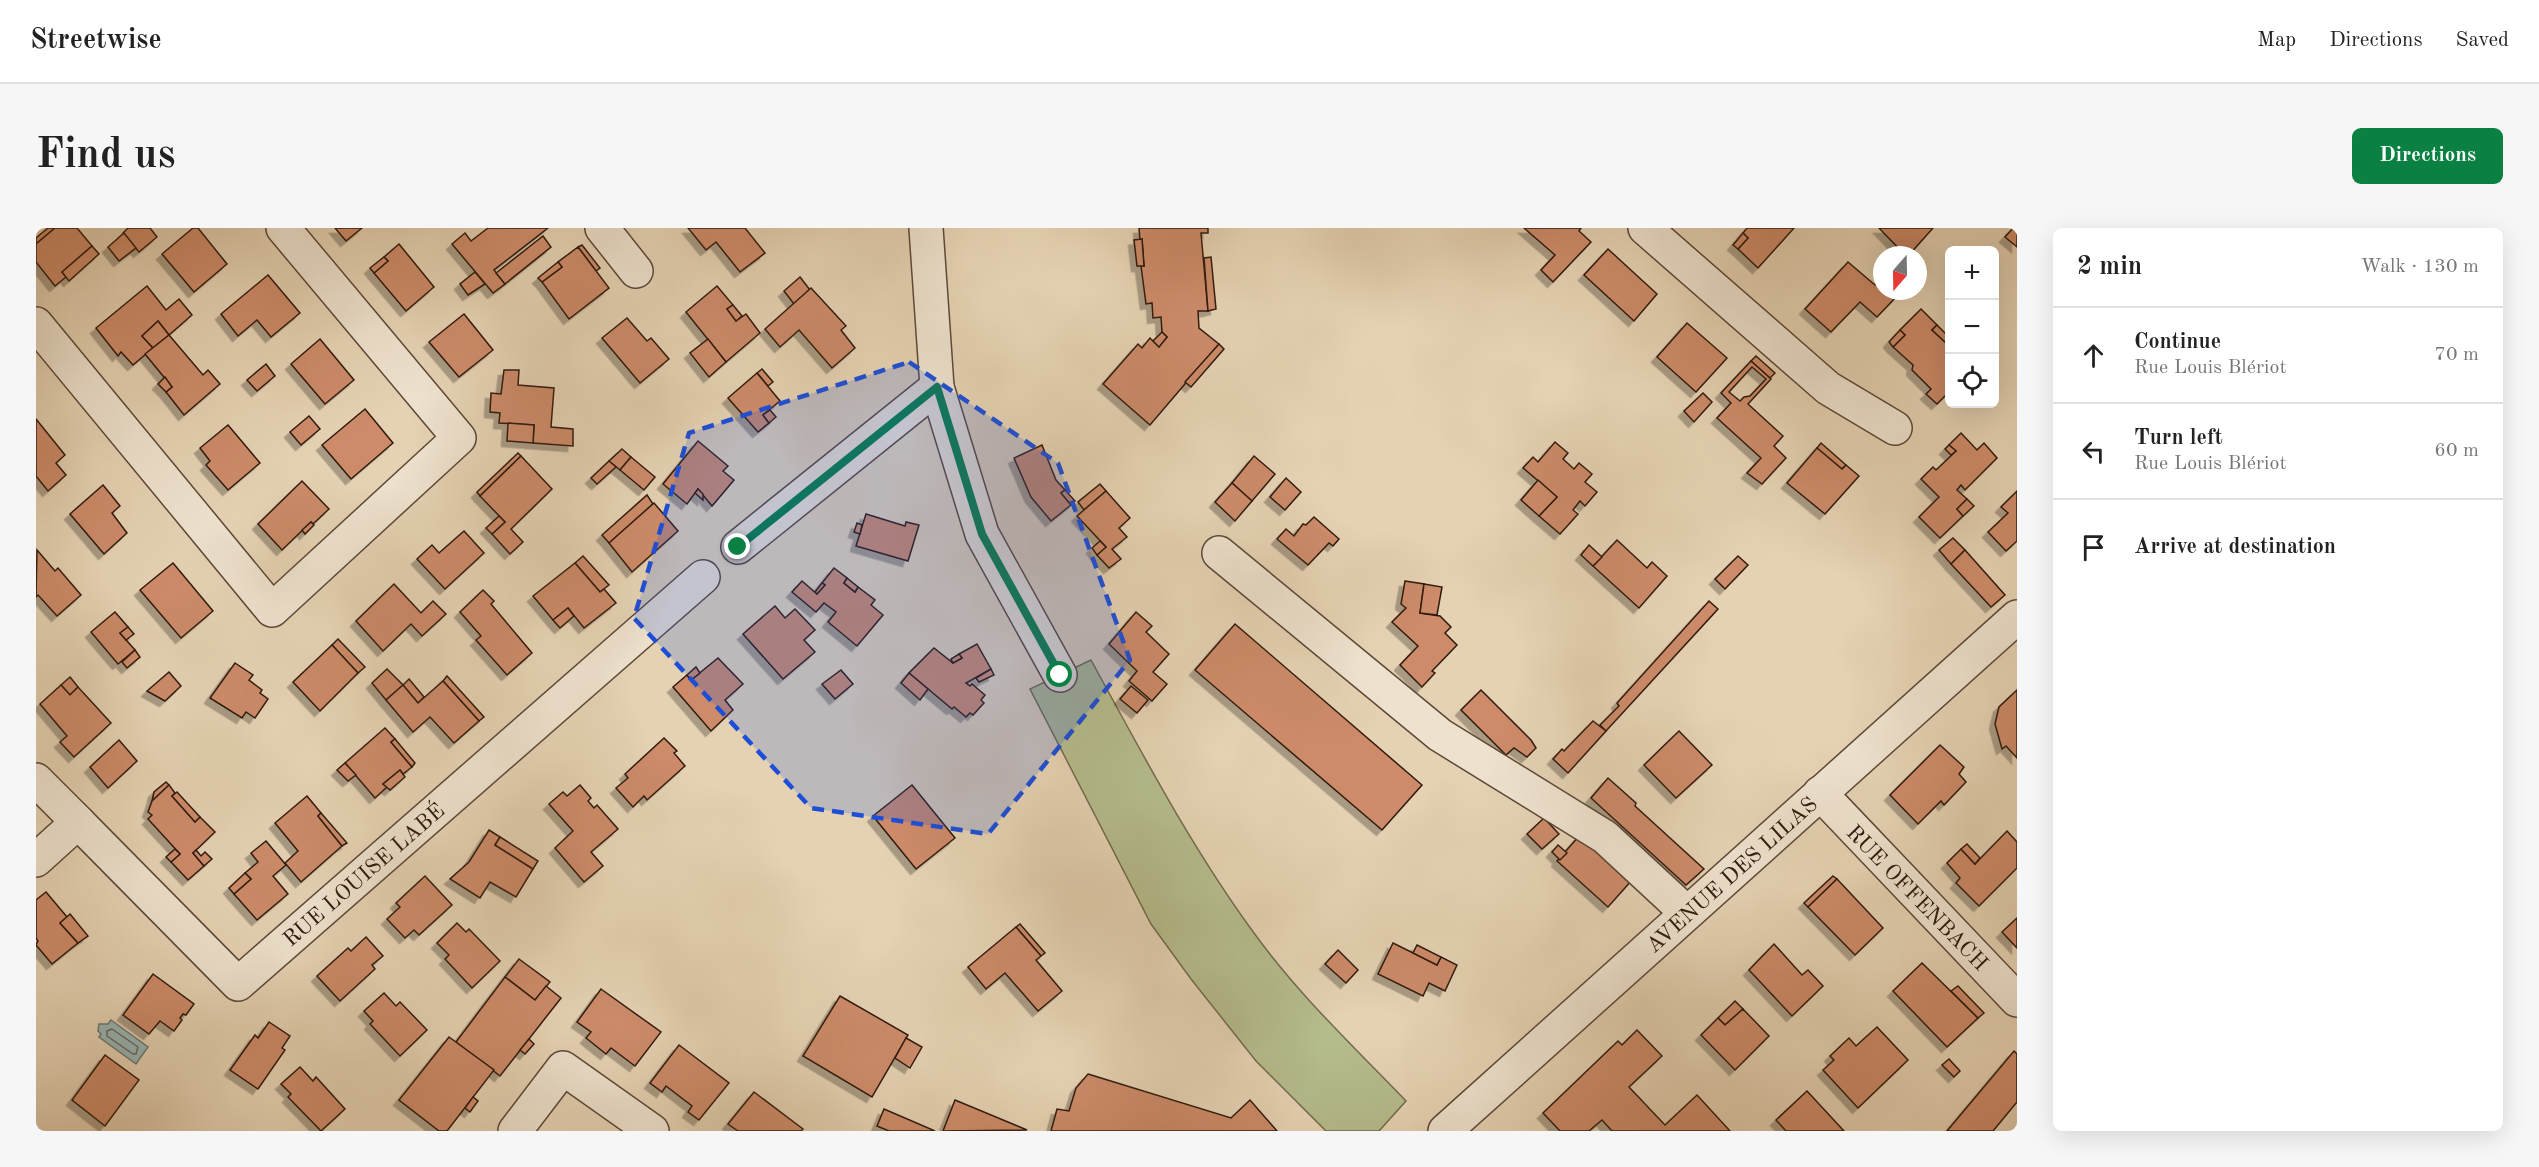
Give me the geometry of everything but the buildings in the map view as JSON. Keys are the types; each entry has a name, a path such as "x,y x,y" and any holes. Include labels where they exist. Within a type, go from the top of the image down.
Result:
{"street":[{"path":"36,324 272,610 459,438 283,228"},
{"path":"602,228 636,271"},
{"path":"926,228 937,387 982,534 1060,675"},
{"path":"1645,228 1828,388 1895,429"},
{"path":"738,547 937,387"},
{"path":"1219,553 1440,735 1605,837 1687,913"},
{"name":"RUE LOUISE LABÉ","path":"78,822 238,984 703,577"},
{"name":"AVENUE DES LILAS","path":"1445,1131 2017,617"},
{"path":"36,780 78,822 36,860"},
{"name":"RUE OFFENBACH","path":"1820,793 2017,1000"},
{"path":"515,1131 563,1068 652,1131"}],"highlighted area":[{"path":"909,362 1058,463 1130,660 988,834 811,808 634,618 689,433"}],"green space":[{"path":"1091,660 1188,833 1254,933 1308,999 1406,1101 1379,1131 1326,1131 1256,1061 1151,924 1030,689"}],"water":[{"path":"111,1020 148,1047 136,1064 99,1037 101,1034 98,1031 99,1024 108,1024"}],"route":[{"path":"738,547 937,387 982,534 1060,675"}]}
